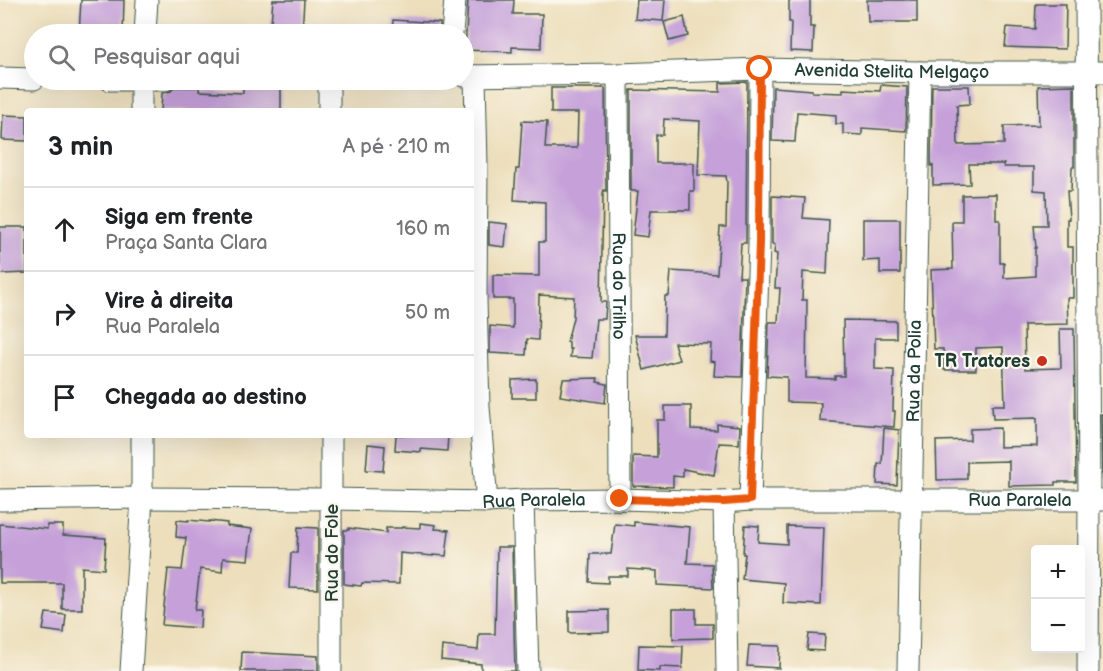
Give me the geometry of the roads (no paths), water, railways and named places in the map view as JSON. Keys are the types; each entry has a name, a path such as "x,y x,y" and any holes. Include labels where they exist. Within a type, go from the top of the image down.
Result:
{"street":[{"path":"146,24 147,0"},
{"path":"453,24 454,0"},
{"path":"1086,0 1095,72 1096,500 1088,671"},
{"path":"750,500 759,243 760,69"},
{"name":"Avenida Stelita Melgaço","path":"474,76 760,69 1095,72"},
{"name":"Rua da Polia","path":"908,671 920,72"},
{"name":"Rua do Trilho","path":"618,74 620,499"},
{"path":"0,78 24,78"},
{"path":"141,90 141,108"},
{"path":"329,90 329,108"},
{"path":"470,90 472,108"},
{"path":"474,133 477,167 479,407 487,502"},
{"path":"131,671 142,498 142,438"},
{"name":"Rua do Fole","path":"331,438 331,671"},
{"name":"Rua Paralela","path":"0,500 142,498 487,502 620,499 724,502 750,500 1096,500"},
{"path":"523,500 528,671"},
{"path":"724,502 727,671"}],"place":[{"name":"TR Tratores","path":"1042,361"}]}
